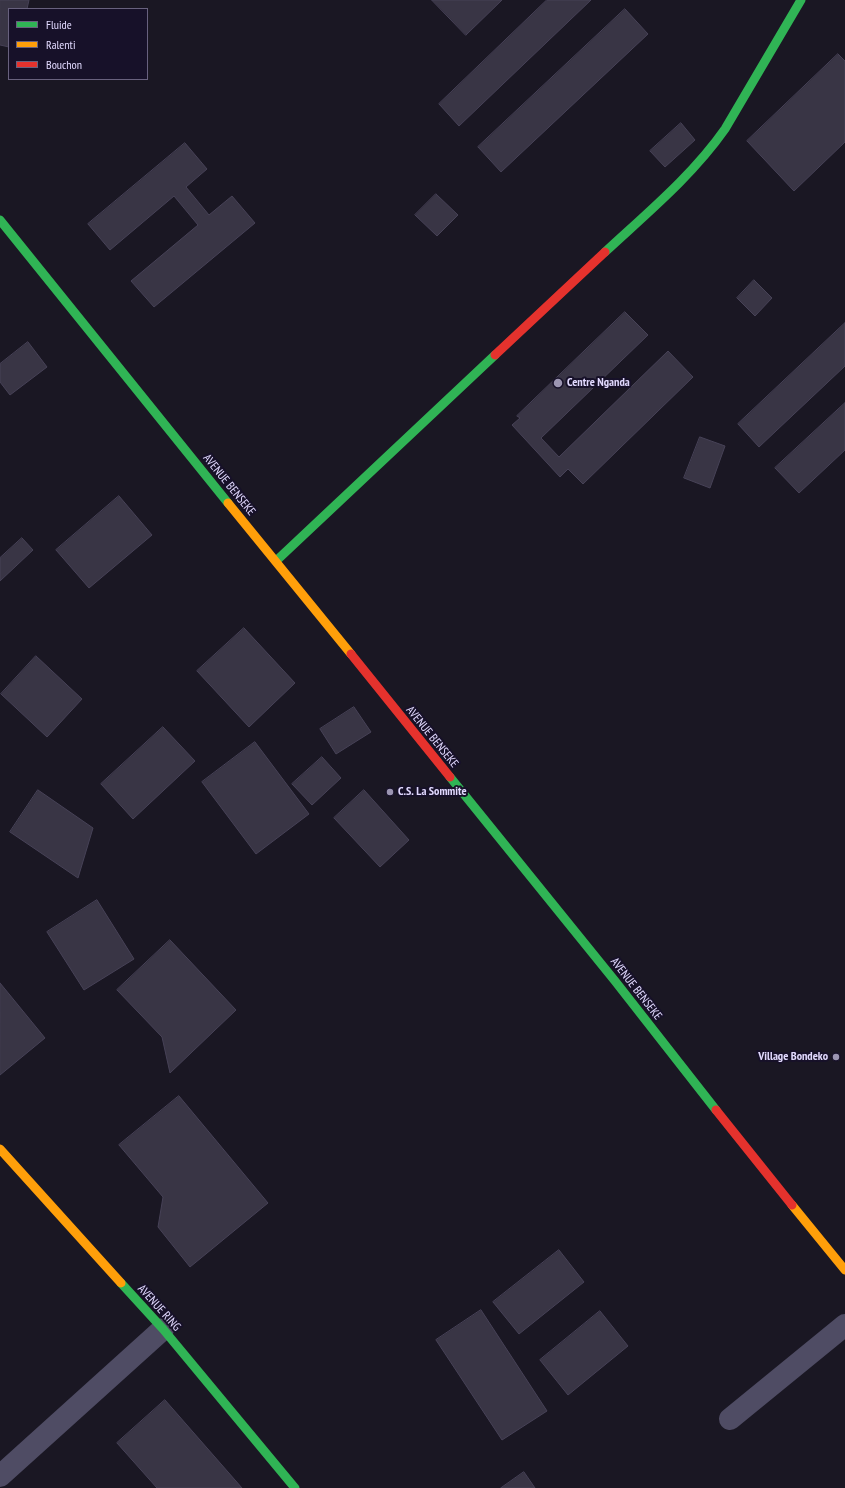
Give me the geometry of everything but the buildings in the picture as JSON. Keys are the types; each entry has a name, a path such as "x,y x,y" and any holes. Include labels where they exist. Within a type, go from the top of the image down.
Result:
{"street":[{"path":"276,561 686,176 711,149 725,129 801,0"},
{"name":"AVENUE BENSEKE","path":"0,220 615,981 749,1153 845,1270"},
{"name":"AVENUE RING","path":"0,1149 163,1330 295,1488"},
{"path":"730,1419 845,1325"},
{"path":"0,1476 163,1330"}],"traffic: fast":[{"path":"605,252 668,194 712,146 725,129 801,0"},
{"path":"0,220 228,503"},
{"path":"276,561 495,355"},
{"path":"450,777 615,981 716,1110"},
{"path":"121,1283 163,1329 295,1488"}],"traffic: slow":[{"path":"228,503 351,654"},
{"path":"0,1149 121,1283"},
{"path":"792,1205 845,1270"}],"traffic: jam":[{"path":"495,355 605,252"},
{"path":"351,654 450,777"},
{"path":"716,1110 792,1205"}],"place":[{"name":"Centre Nganda","path":"558,383"},
{"name":"C.S. La Sommite","path":"390,792"},
{"name":"Village Bondeko","path":"836,1057"}]}
